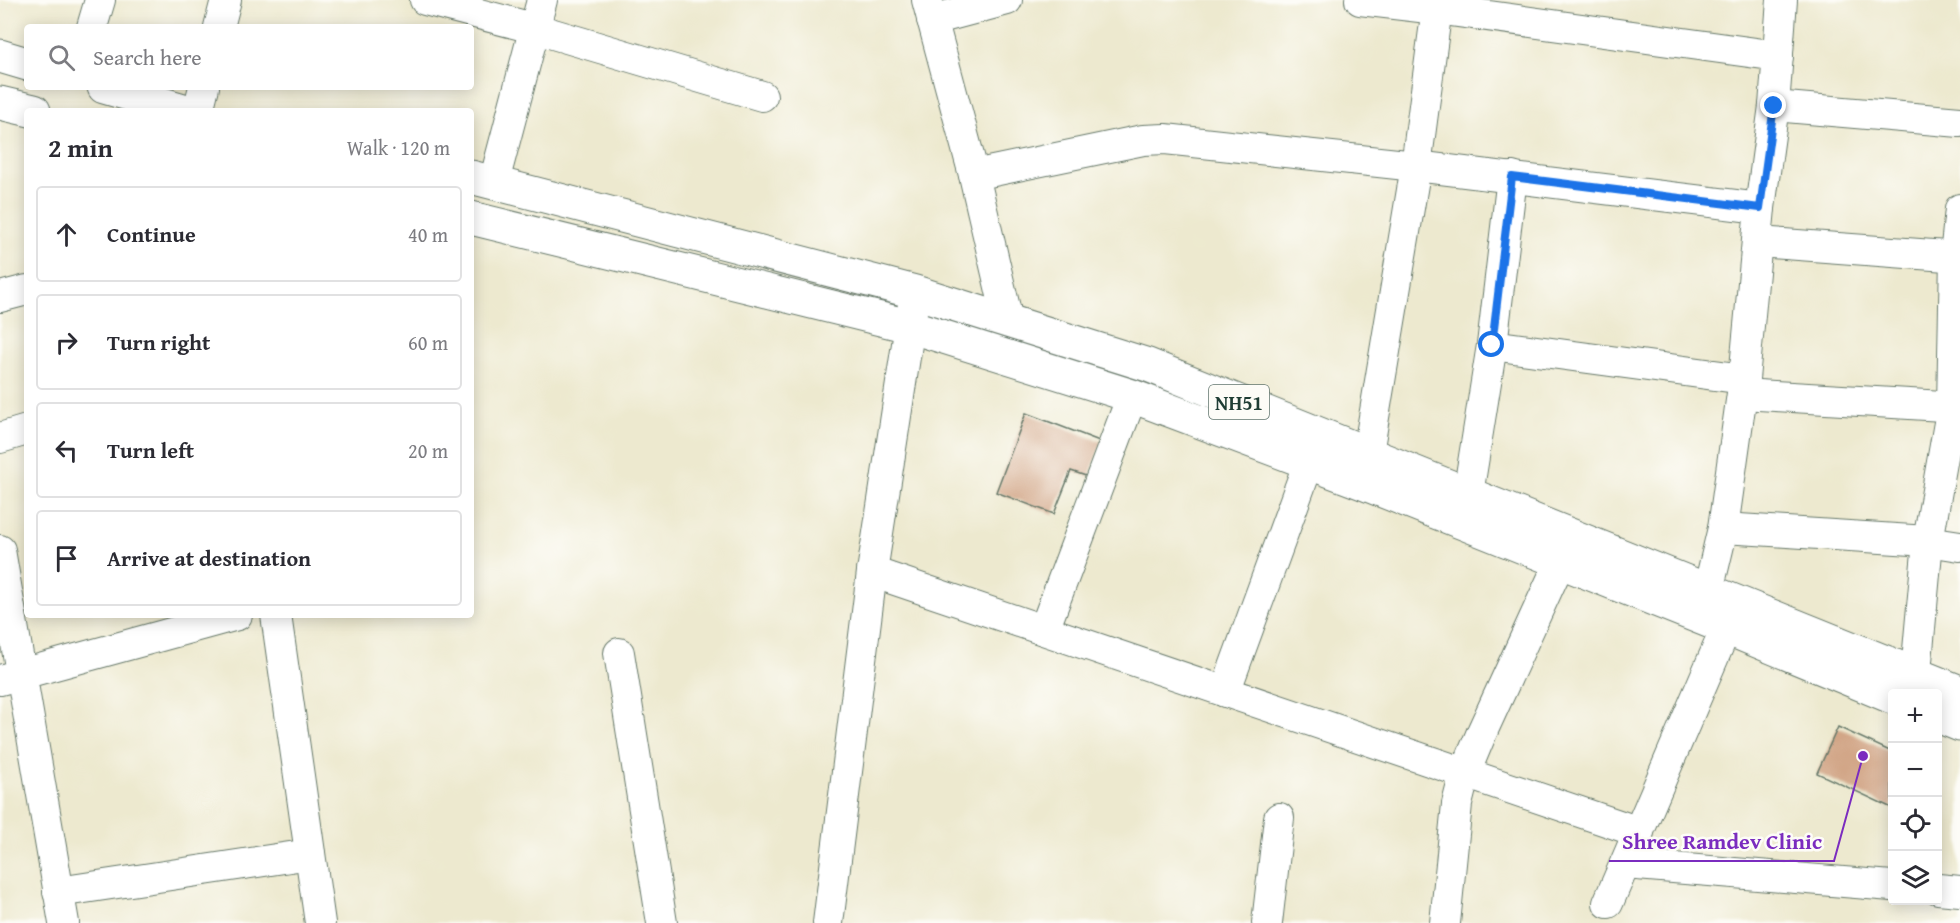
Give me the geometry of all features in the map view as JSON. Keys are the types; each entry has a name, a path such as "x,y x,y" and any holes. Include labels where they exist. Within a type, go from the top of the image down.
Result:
{"highway":[{"path":"0,56 24,63"},
{"path":"114,90 177,108"},
{"path":"0,103 24,109"},
{"name":"NH51","path":"483,180 915,292 1148,365 1560,562 1724,607"},
{"name":"NH51","path":"474,219 909,326 1132,396 1309,462 1365,468 1468,494 1907,688 1960,692"},
{"path":"1942,718 1960,725"}],"street":[{"path":"93,24 100,0"},
{"path":"220,24 226,0"},
{"path":"425,0 533,28 762,96"},
{"path":"483,180 542,0"},
{"path":"1007,0 930,10 974,175 1008,321"},
{"path":"1360,0 1438,4 1778,56"},
{"path":"1608,903 1639,832 1724,607 1723,528 1743,387 1760,208 1774,106 1782,0"},
{"path":"1365,468 1416,166 1438,4"},
{"path":"199,108 203,90"},
{"path":"1774,106 1960,122"},
{"path":"974,175 1143,140 1165,139 1512,177 1760,208"},
{"path":"1468,494 1492,345 1512,177"},
{"path":"1907,688 1928,542 1956,406 1957,257 1960,209"},
{"path":"1758,242 1957,257"},
{"path":"0,297 24,291"},
{"path":"828,923 872,572 915,292"},
{"path":"1492,345 1743,387 1956,406"},
{"path":"1044,630 1132,396"},
{"path":"0,438 24,431"},
{"path":"1225,692 1309,462"},
{"path":"1723,528 1960,546"},
{"path":"1445,923 1457,804 1465,773 1560,562"},
{"path":"8,564 11,677 64,923"},
{"path":"872,572 1639,832"},
{"path":"11,677 226,618"},
{"path":"276,618 320,923"},
{"path":"620,653 662,923"},
{"path":"1267,923 1279,818"},
{"path":"58,892 310,854"},
{"path":"1625,864 1888,886"},
{"path":"1942,889 1960,891"}],"building":[{"path":"1026,413 1102,442 1089,477 1071,471 1054,514 996,492"},
{"path":"1838,727 1888,750 1888,806 1817,773"}],"place":[{"name":"Shree Ramdev Clinic","path":"1863,756"}],"route":[{"path":"1492,345 1512,177 1760,208 1774,106"}]}
